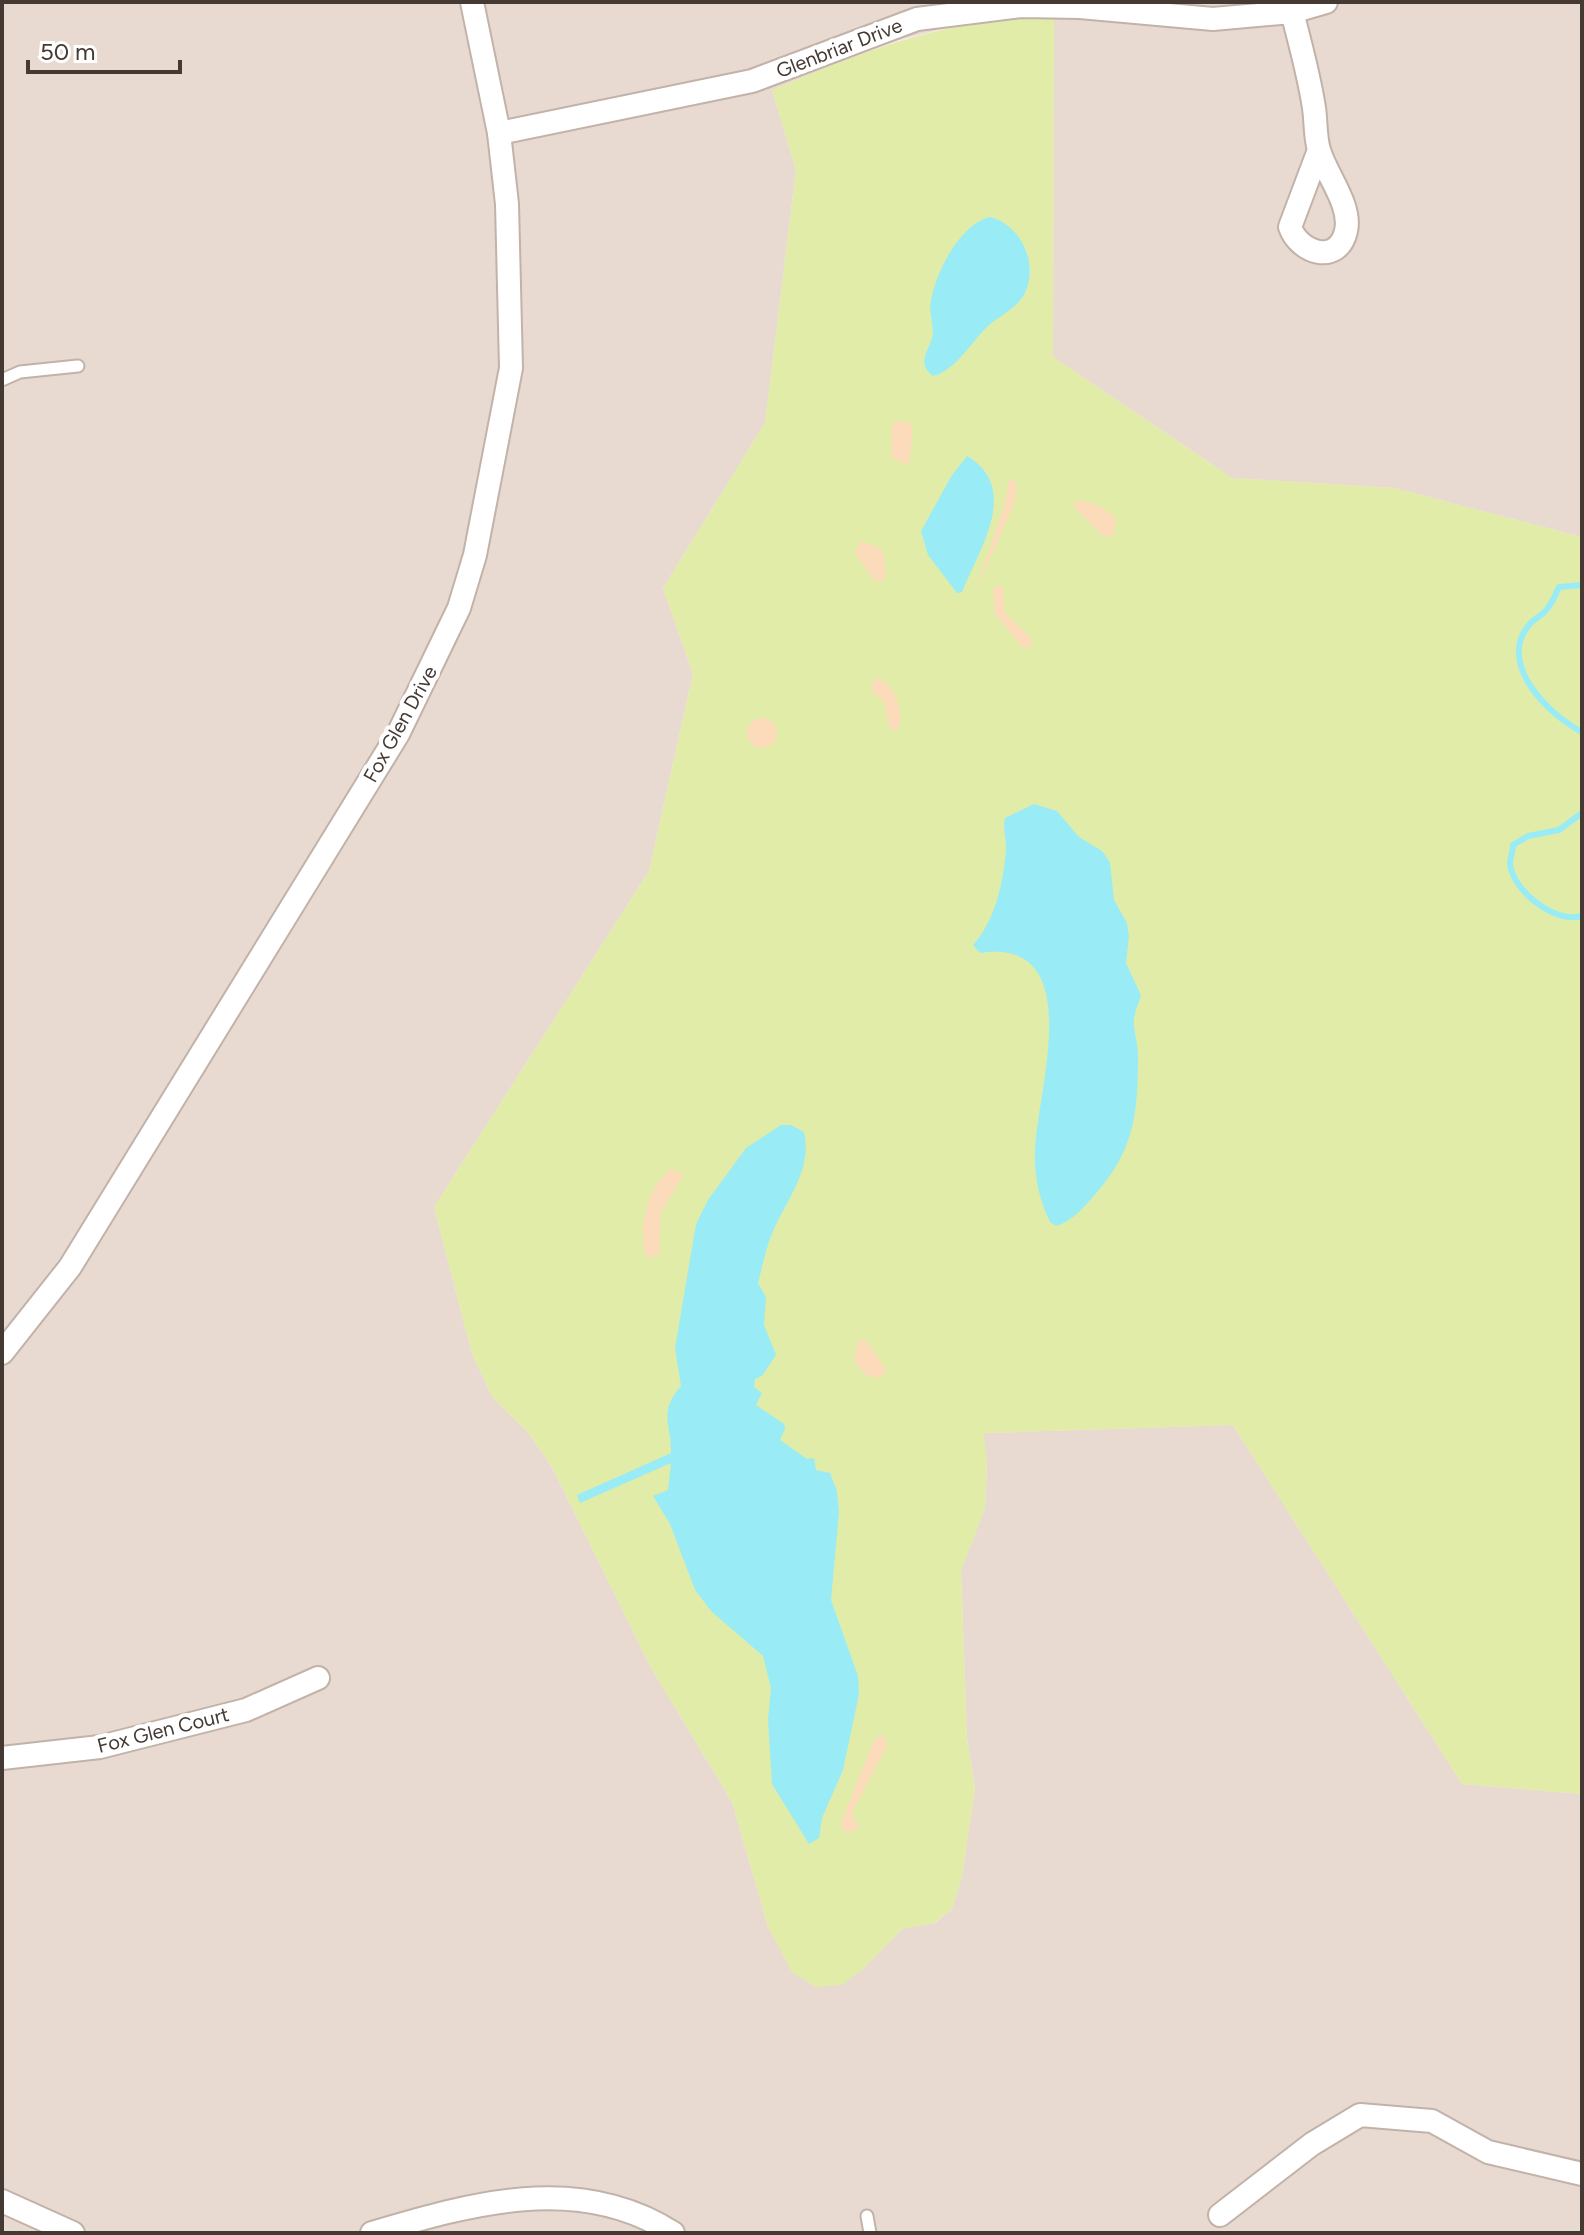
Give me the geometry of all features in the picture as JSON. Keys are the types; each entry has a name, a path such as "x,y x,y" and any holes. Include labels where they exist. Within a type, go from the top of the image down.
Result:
{"street":[{"name":"Fox Glen Drive","path":"2,1353 70,1267 390,747 459,608 481,529 511,368 507,204 499,133 472,2"},
{"name":"Glenbriar Drive","path":"499,133 752,81 917,19 1021,6 1080,7 1213,19 1292,12 1326,2"},
{"path":"1292,12 1314,108 1319,150"},
{"name":"Fox Glen Court","path":"2,1758 100,1747 246,1710 318,1678"},
{"path":"1220,2215 1312,2144 1360,2115 1432,2121 1488,2152 1582,2174"},
{"path":"372,2233 463,2206 505,2198 547,2197 629,2212 673,2233"},
{"path":"2,2201 73,2233"}],"lane":[{"path":"2,380 20,372 78,366"},
{"path":"867,2216 870,2233"}],"shaded area":[{"path":"2,2 1582,2 1582,537 1394,488 1232,478 1053,357 1054,16 969,22 890,42 772,90 796,170 765,423 663,588 693,674 649,871 434,1207 472,1354 493,1398 528,1432 552,1467 650,1666 732,1802 768,1927 862,1970 902,1929 935,1923 952,1909 962,1876 975,1788 967,1739 961,1570 985,1508 987,1463 983,1433 1233,1425 1462,1784 1582,1794 1582,2233 2,2233"}],"green space":[{"path":"1054,16 1053,357 1232,478 1394,488 1582,537 1582,1794 1462,1784 1233,1425 984,1433 987,1463 985,1508 961,1571 967,1739 975,1788 962,1876 952,1909 934,1923 902,1929 862,1970 842,1985 816,1987 792,1972 768,1927 732,1802 650,1666 552,1467 528,1432 493,1398 472,1354 434,1207 649,871 693,674 663,588 765,423 796,170 772,90 870,51 933,32"}],"sand":[{"path":"908,422 913,427 909,465 891,457 892,424"},
{"path":"1009,479 1013,479 1017,488 1014,504 975,592 1004,506"},
{"path":"1076,501 1093,503 1112,515 1116,519 1113,536 1104,537 1074,507"},
{"path":"861,541 882,549 886,572 883,581 875,581 856,555"},
{"path":"1000,585 1003,588 1005,613 1031,638 1032,645 1027,648 1022,647 995,614 993,588"},
{"path":"877,678 889,686 897,700 900,715 898,730 890,729 884,702 872,692 872,683"},
{"path":"762,718 768,719 776,727 776,739 768,747 762,748 756,747 748,739 747,733 748,727 756,719"},
{"path":"671,1169 684,1175 661,1212 659,1255 648,1258 643,1236 646,1210 656,1186"},
{"path":"866,1340 887,1371 877,1378 867,1376 854,1361 858,1341"},
{"path":"881,1734 888,1744 852,1813 859,1828 847,1833 840,1826 873,1742"}],"water":[{"path":"990,217 1012,229 1020,238 1029,262 1027,287 1018,303 988,326 954,364 933,376 924,363 932,338 930,305 938,276 959,239 979,221"},
{"path":"967,456 983,469 992,485 994,501 986,538 962,592 957,593 928,555 921,531 952,475"},
{"path":"1034,804 1057,811 1079,837 1102,851 1110,862 1114,900 1127,923 1126,963 1141,995 1134,1019 1138,1055 1137,1094 1127,1144 1110,1175 1084,1207 1056,1226 1050,1222 1043,1205 1035,1160 1047,1058 1049,1023 1046,993 1035,969 1014,954 980,953 973,945 987,925 1000,889 1006,850 1005,818"},
{"path":"781,1125 791,1125 804,1132 805,1160 796,1186 771,1236 758,1283 766,1297 764,1325 776,1355 762,1376 755,1379 754,1387 762,1393 756,1405 784,1424 780,1440 807,1459 814,1458 816,1470 830,1473 837,1491 839,1512 831,1600 858,1676 859,1694 843,1770 822,1818 819,1838 809,1844 772,1784 768,1720 771,1688 763,1656 712,1612 695,1590 670,1524 653,1496 668,1490 671,1463 580,1503 577,1495 671,1453 667,1418 670,1404 681,1386 675,1348 696,1224 708,1200 746,1148"}],"waterway":[{"path":"1582,585 1559,587 1547,609 1528,626 1520,641 1519,657 1531,687 1555,714 1582,732"},
{"path":"1582,813 1559,830 1528,836 1513,845 1510,864 1519,885 1537,903 1560,915 1582,916"}]}
